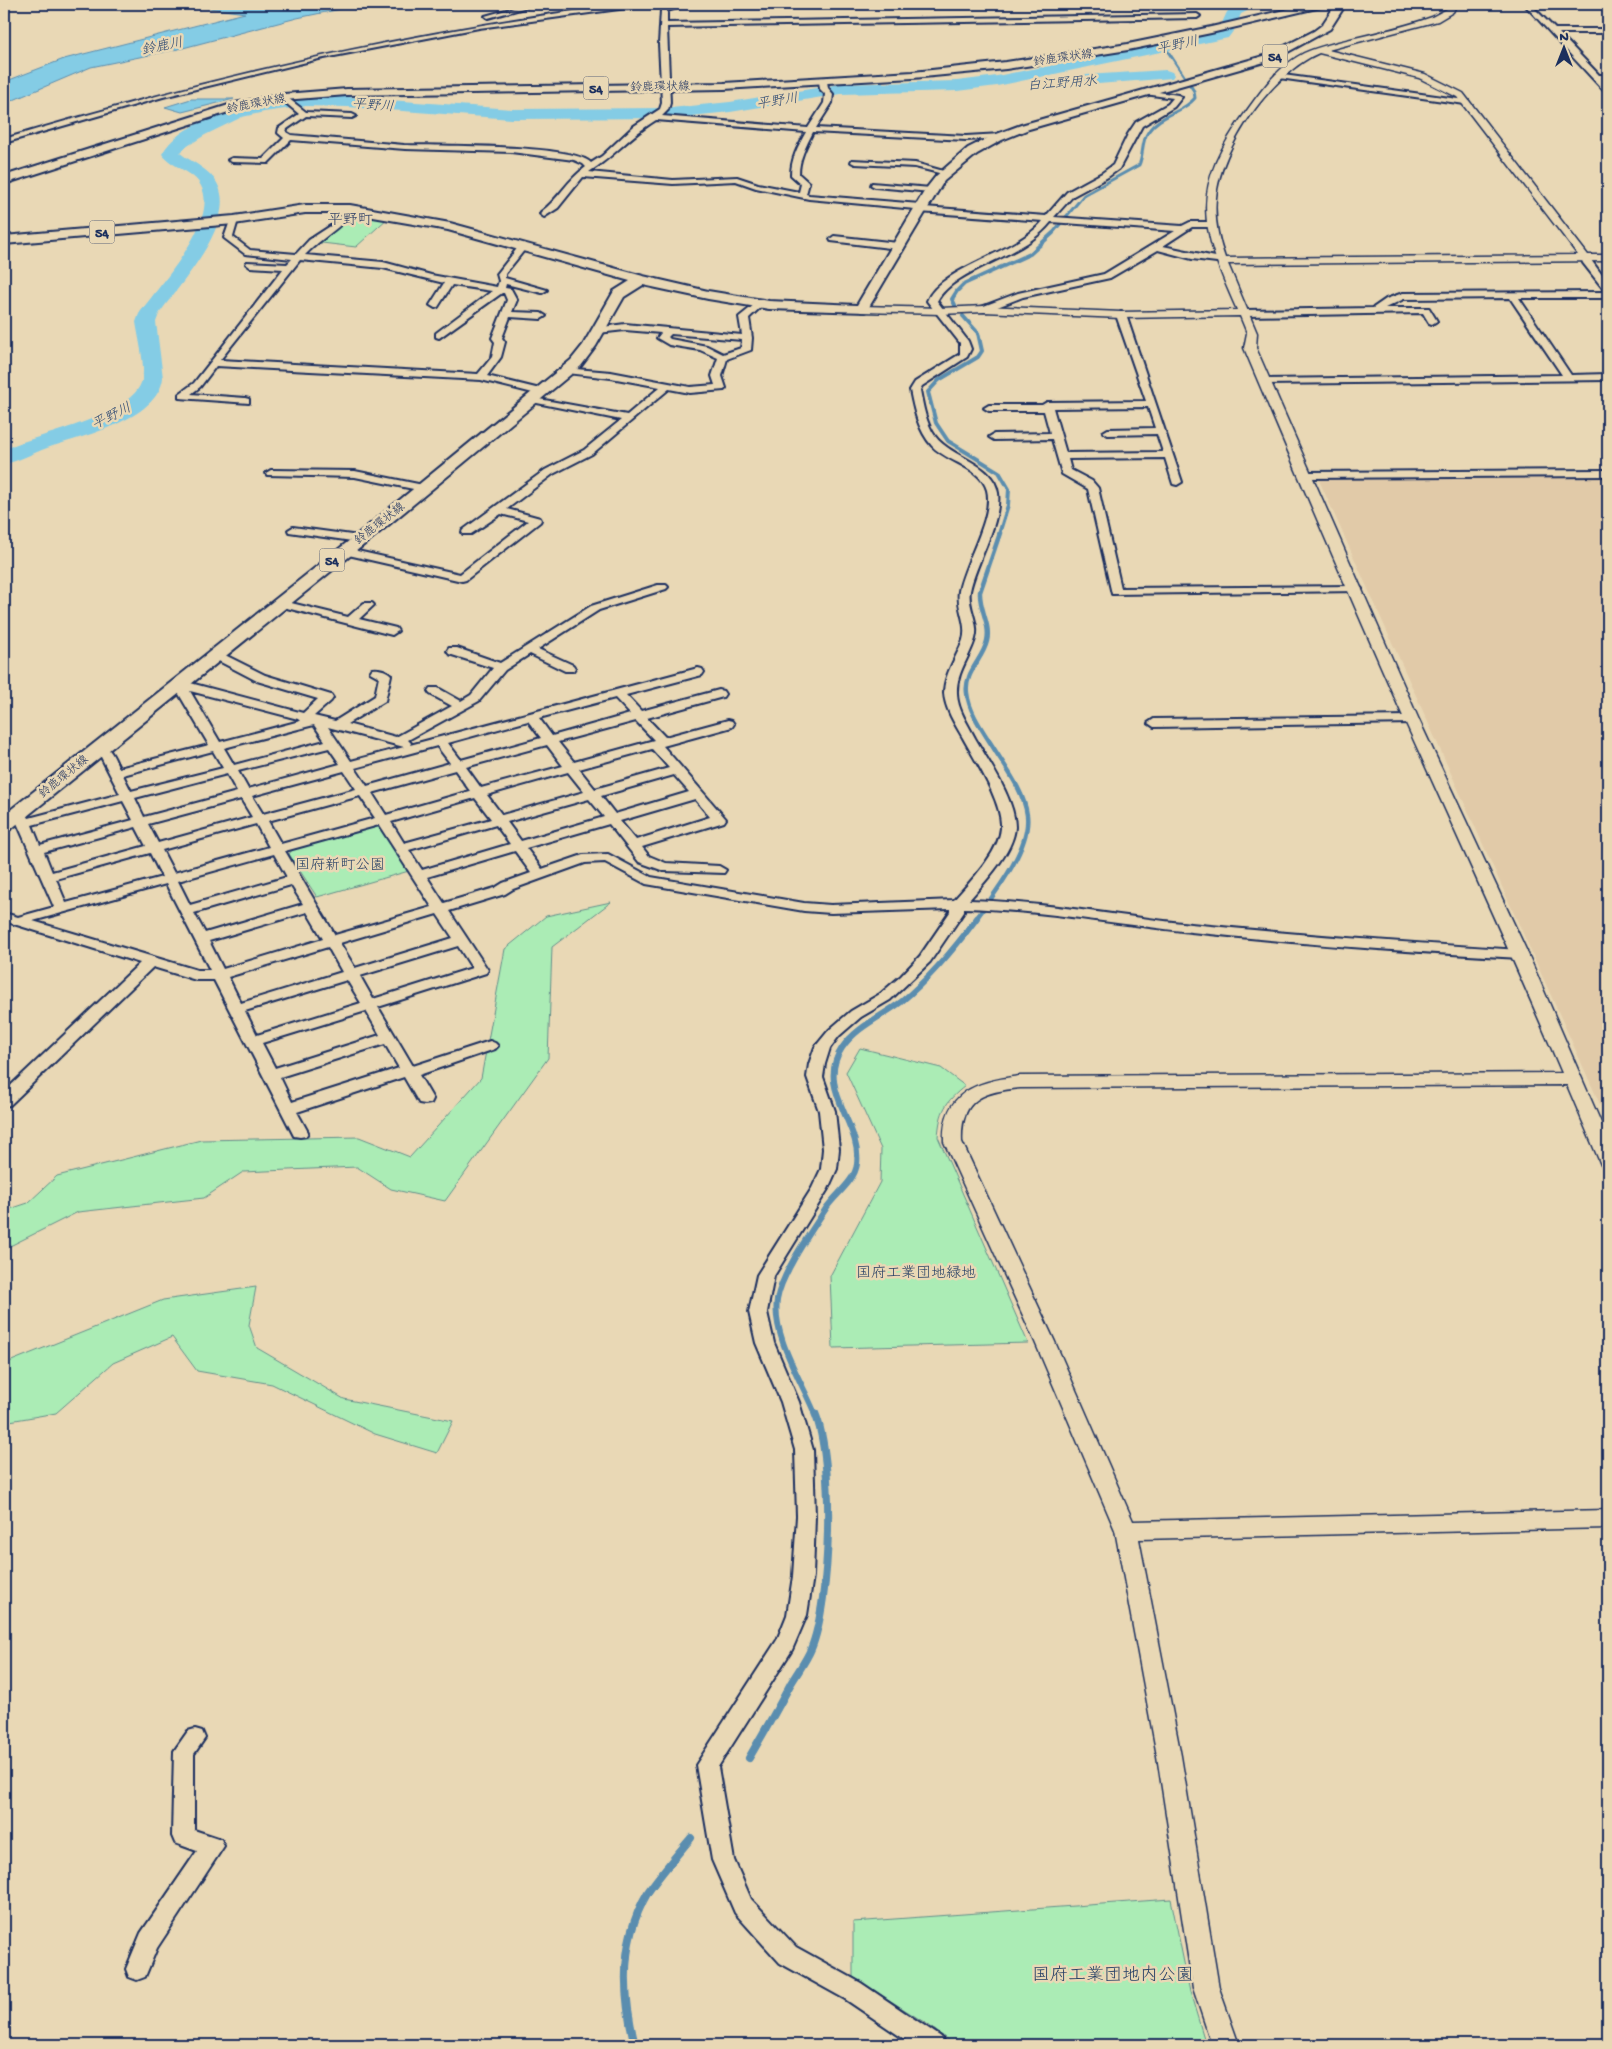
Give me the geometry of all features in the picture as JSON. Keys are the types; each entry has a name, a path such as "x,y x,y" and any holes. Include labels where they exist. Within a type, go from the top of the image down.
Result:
{"main road":[{"name":"鈴鹿環状線","path":"4,180 222,109 347,92 664,86 825,88 1099,53 1198,34 1323,4 1338,7 1326,27 1294,46 1262,60 1055,118 1001,136 961,158 943,172 919,208 861,309"},
{"name":"54","path":"4,240 234,220 305,209 352,209 450,227 641,280 759,304 861,309"},
{"name":"鈴鹿環状線","path":"4,825 21,818 99,747 180,685 215,654 576,363 590,346 619,294 641,280"}],"street":[{"path":"442,33 477,19 535,4"},
{"path":"4,140 179,90 285,65 502,22 641,4"},
{"path":"544,214 555,206 564,193 582,174 605,158 637,128 658,115 666,103 664,86 664,10 688,4"},
{"path":"1453,4 1450,10 1435,19 1318,51 1301,59 1279,76 1239,126 1227,146 1216,171 1212,190 1211,224 1222,261 1252,333 1250,348 1412,720 1520,954 1608,1160"},
{"path":"1527,4 1608,90"},
{"path":"1318,51 1319,47 1332,41 1422,18 1434,12 1438,7"},
{"path":"663,25 1197,16"},
{"path":"1553,31 1608,30"},
{"path":"1318,51 1422,76 1456,92 1608,289"},
{"path":"1279,76 1465,102"},
{"path":"1597,77 1608,77"},
{"path":"802,195 805,183 795,175 794,168 799,154 828,103 825,88"},
{"path":"933,2045 853,1992 788,1955 743,1906 723,1860 717,1833 708,1765 786,1644 797,1615 806,1516 804,1450 790,1402 764,1343 758,1312 766,1275 820,1188 829,1169 831,1149 827,1112 815,1077 817,1064 823,1048 834,1033 856,1014 885,997 925,959 990,867 1000,850 1008,828 1004,801 956,714 950,689 951,679 969,640 971,630 964,594 993,501 993,491 984,477 972,467 938,446 921,419 915,390 918,384 964,355 966,349 965,343 932,301 947,283 995,259 1030,238 1052,219 1072,193 1116,167 1122,159 1127,143 1137,125 1156,112 1175,104 1178,97 1148,92"},
{"path":"287,100 304,114"},
{"path":"352,116 304,114 283,128 282,133 289,137 405,147 511,150 575,158 586,162 591,168"},
{"path":"658,115 734,126 966,138 1001,136"},
{"path":"232,160 265,161 289,137"},
{"path":"855,162 915,165 943,172"},
{"path":"582,174 673,182 737,178 756,186 802,195 919,208 1182,229"},
{"path":"875,184 931,190"},
{"path":"245,401 182,396 197,385 297,258 312,242 335,227 352,209"},
{"path":"234,220 228,238 248,252 383,265 450,282 542,290"},
{"path":"984,309 1021,295 1107,276 1158,247 1190,225 1211,224"},
{"path":"834,239 898,246"},
{"path":"1158,247 1192,256 1222,261 1608,258"},
{"path":"481,377 493,364 500,351 500,342 496,338 512,300 508,291 502,286 501,274 522,248"},
{"path":"250,264 290,267"},
{"path":"435,305 450,282"},
{"path":"439,335 502,286"},
{"path":"1512,295 1568,377"},
{"path":"1375,310 1389,301 1403,296 1608,295"},
{"path":"668,331 662,338 668,342 708,349 714,355 723,357 746,350 747,338 744,317 759,304"},
{"path":"861,309 941,311 984,309 1121,315 1426,310 1432,321"},
{"path":"505,314 541,316"},
{"path":"1121,315 1177,482"},
{"path":"598,330 624,327 747,338"},
{"path":"567,370 611,375 690,390 723,392 717,376 723,357"},
{"path":"214,363 481,377 536,395 628,418"},
{"path":"1264,381 1608,376"},
{"path":"467,532 549,472 588,452 668,386"},
{"path":"989,408 1151,404"},
{"path":"1048,408 1066,472 1088,483 1093,488 1116,592 1356,589"},
{"path":"1108,432 1161,431"},
{"path":"994,437 1056,436"},
{"path":"1062,456 1169,454"},
{"path":"271,473 355,474 423,488"},
{"path":"1304,475 1608,473"},
{"path":"344,551 462,578 536,520 499,510"},
{"path":"293,530 359,539"},
{"path":"397,741 462,706 483,691 490,679 501,667 595,608 662,587"},
{"path":"279,602 392,630"},
{"path":"351,620 368,605"},
{"path":"528,649 569,668"},
{"path":"453,651 501,667"},
{"path":"115,773 313,720 327,698 261,678 215,654"},
{"path":"337,724 381,698 384,675 376,672"},
{"path":"36,850 698,672"},
{"path":"180,685 313,720 337,724 397,741 424,746"},
{"path":"180,685 261,818 425,1099"},
{"path":"434,691 462,706"},
{"path":"618,693 719,819 634,845"},
{"path":"48,877 719,694"},
{"path":"530,717 644,859 655,864 685,869 718,870"},
{"path":"253,1041 481,970 348,766 313,720"},
{"path":"1154,723 1412,720"},
{"path":"10,919 62,909 169,880 728,724"},
{"path":"440,741 539,875"},
{"path":"62,909 21,818 127,797 332,743"},
{"path":"99,747 104,752 115,773 300,1132"},
{"path":"401,848 678,770"},
{"path":"419,875 698,794"},
{"path":"10,919 196,975 218,975 500,891 508,886 583,859 608,858 646,880 804,907 831,909 964,904 1004,905 1192,928 1520,954"},
{"path":"185,911 296,879"},
{"path":"200,939 312,906"},
{"path":"236,1009 462,940"},
{"path":"4,1101 150,961"},
{"path":"270,1075 388,1037"},
{"path":"288,1109 490,1046"},
{"path":"1225,2045 1206,1988 1169,1756 1126,1530 1045,1342 952,1142 954,1114 962,1103 983,1088 1020,1082 1573,1079"},
{"path":"1126,1530 1608,1519"},
{"path":"137,1969 150,1941 213,1846 183,1836 184,1752 195,1738"}],"shaded area":[{"path":"1608,475 1608,1122 1318,478"}],"green space":[{"path":"352,211 389,217 356,247 313,242 339,227"},
{"name":"国府新町公園","path":"377,826 384,828 409,871 317,897 289,854 293,849"},
{"path":"611,902 552,947 548,1058 445,1201 391,1189 357,1167 243,1172 204,1198 78,1212 4,1249 4,1211 28,1203 57,1176 201,1140 359,1137 410,1157 481,1078 505,949 546,916"},
{"name":"国府工業団地緑地","path":"860,1048 941,1068 965,1086 948,1102 940,1120 938,1137 1028,1343 833,1348 830,1276 880,1182 881,1149 846,1072"},
{"path":"256,1287 249,1325 257,1348 344,1399 453,1421 437,1453 375,1434 272,1384 197,1371 172,1337 113,1363 56,1413 4,1422 4,1364 163,1300"},
{"name":"国府工業団地内公園","path":"1171,1899 1190,1992 1206,2045 954,2045 927,2024 853,1977 853,1922"}],"water":[{"name":"鈴鹿川","path":"181,4 365,4 297,18 183,48 91,67 4,104 4,82 64,59 245,13"},
{"path":"191,99 234,99 182,112 165,107"}],"waterway":[{"name":"平野川","path":"282,104 306,101 348,102 512,114 671,113 730,107 841,89 957,86 997,81 1223,35 1234,12 1242,6 1250,4"},
{"path":"1052,234 1084,195 1139,165 1144,140 1153,126 1195,98 1194,91 1165,47"},
{"name":"白江野用水","path":"1086,80 1166,75"},
{"name":"平野川","path":"276,102 282,104"},
{"name":"平野川","path":"4,457 109,419 128,409 143,397 153,378 146,322 149,314 193,253 204,234 211,217 214,200 207,181 171,154 180,143 220,121 236,114 282,104"},
{"path":"955,305 952,299 964,284 1030,254 1052,234"},
{"path":"963,316 978,333 982,351 978,357 939,380 928,392 936,423 948,441 999,472 1009,489 1008,505 999,534"},
{"path":"976,919 1018,856 1027,828 1027,815 1022,797 977,721 967,693 968,679 987,641 988,635 980,592 1000,533"},
{"path":"815,1414 783,1344 779,1329 777,1300 784,1278 798,1252 827,1207 849,1182 856,1170 857,1149 836,1092 835,1063 842,1048 854,1034 901,1002 922,983 977,918"},
{"path":"749,1758 807,1658 818,1627 826,1566 828,1496 826,1463 815,1413"},
{"path":"635,2045 626,1987 626,1967 632,1929 648,1892 691,1838"}],"district":[{"name":"平野町","path":"350,219"}]}
